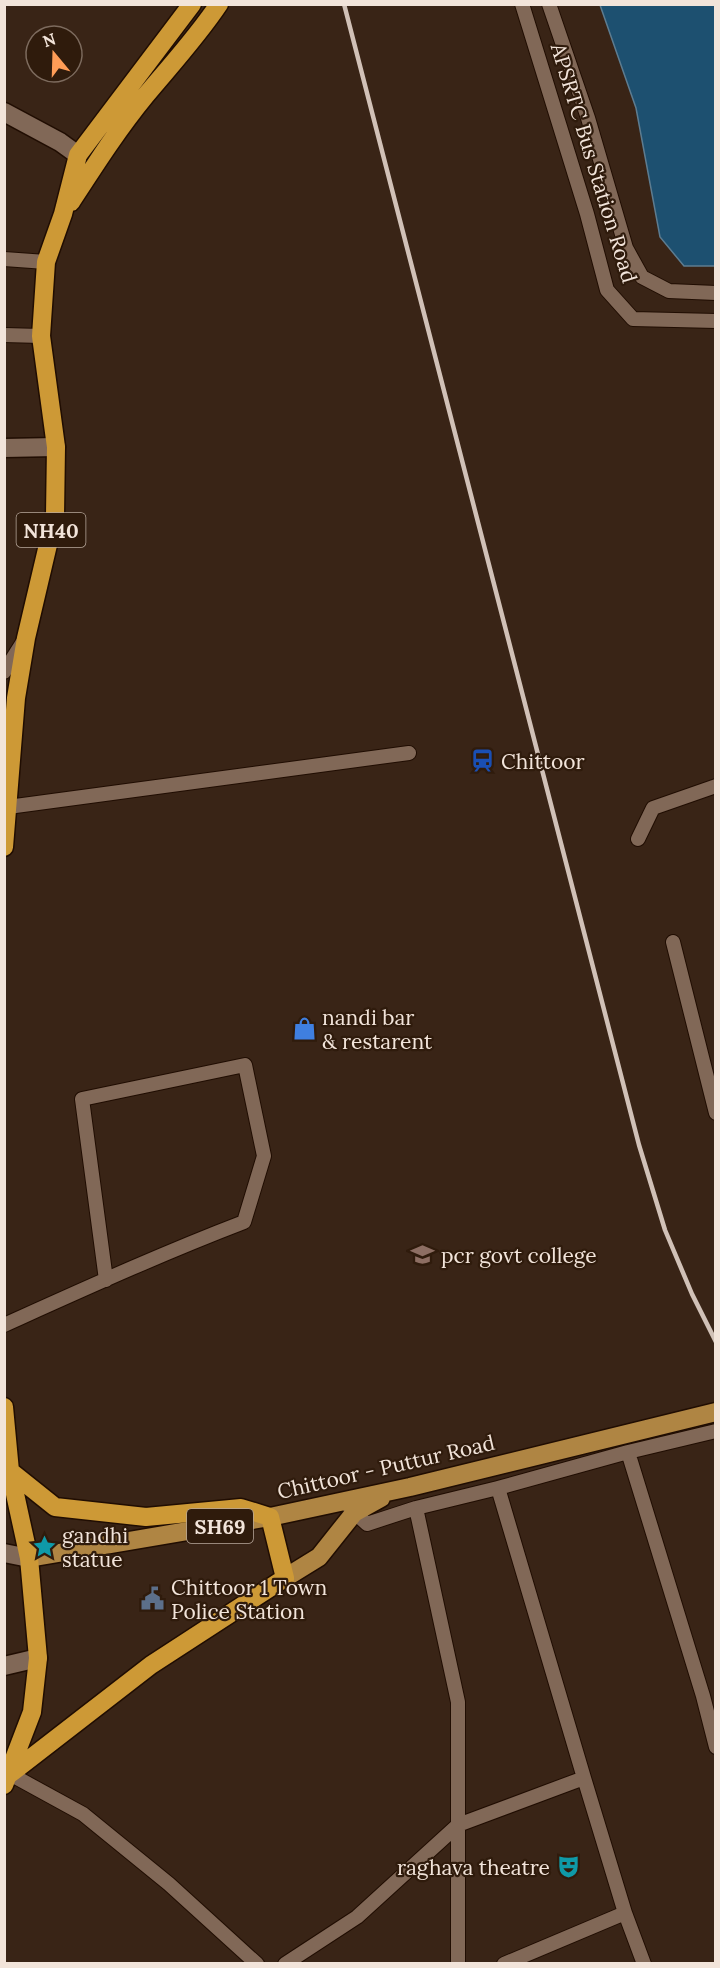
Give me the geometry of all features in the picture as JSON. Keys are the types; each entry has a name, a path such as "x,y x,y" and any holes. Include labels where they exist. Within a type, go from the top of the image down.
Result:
{"highway":[{"name":"NH40","path":"4,847 16,698 26,638 55,515 56,447 42,336 46,262 63,214 78,155 192,4"},
{"name":"NH40","path":"63,214 101,154 146,95 201,31 219,4"},
{"path":"4,1407 10,1471 29,1558 38,1658 32,1712 7,1779"},
{"path":"7,1779 151,1665 285,1578 270,1517 241,1508 146,1517 55,1507 10,1471"}],"main road":[{"name":"Chittoor - Puttur Road","path":"29,1558 270,1517 348,1507 403,1488 716,1412"},
{"path":"285,1578 319,1557 348,1507"}],"street":[{"name":"APSRTC Bus Station Road","path":"522,4 587,214 607,290 633,319 716,321"},
{"name":"APSRTC Bus Station Road","path":"549,4 588,118 626,248 642,277 669,291 716,293"},
{"path":"4,112 60,142 78,155"},
{"path":"4,259 46,262"},
{"path":"4,335 42,336"},
{"path":"4,448 56,447"},
{"path":"4,672 26,638"},
{"path":"8,807 410,753"},
{"path":"638,839 653,808 716,786"},
{"path":"673,942 716,1113"},
{"path":"4,1325 106,1280 175,1249 244,1222 264,1156 245,1065 82,1099 106,1280"},
{"path":"348,1507 367,1524 416,1508 716,1431"},
{"path":"628,1452 703,1696 716,1747"},
{"path":"498,1488 625,1913 644,1964"},
{"path":"416,1508 458,1702 458,1964"},
{"path":"4,1553 29,1558"},
{"path":"4,1666 38,1658"},
{"path":"285,1964 357,1917 458,1825 584,1778"},
{"path":"7,1779 82,1814 169,1884 257,1964"},
{"path":"504,1964 625,1913"}],"water":[{"path":"600,5 715,5 715,266 684,266 660,237 636,108"}],"railway":[{"path":"344,4 639,1145 665,1230 692,1294 716,1342"}],"place":[{"name":"Chittoor","path":"483,761"},
{"name":"nandi bar & restarent","path":"304,1029"},
{"name":"pcr govt college","path":"423,1255"},
{"name":"gandhi statue","path":"44,1547"},
{"name":"Chittoor 1 Town Police Station","path":"153,1599"},
{"name":"raghava theatre","path":"568,1867"}]}
